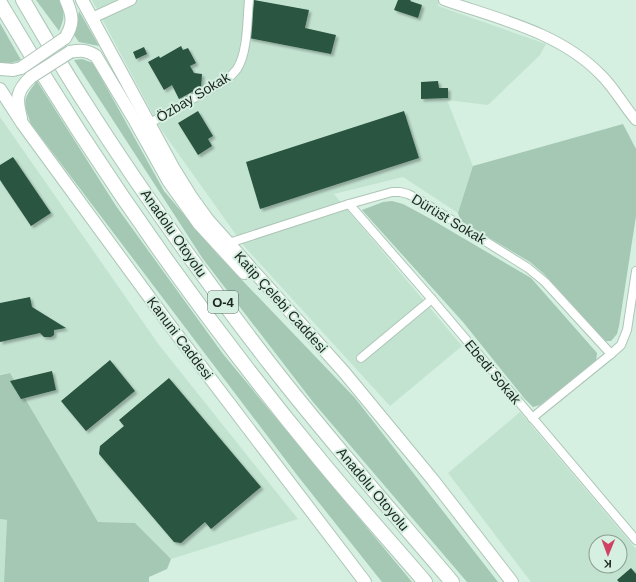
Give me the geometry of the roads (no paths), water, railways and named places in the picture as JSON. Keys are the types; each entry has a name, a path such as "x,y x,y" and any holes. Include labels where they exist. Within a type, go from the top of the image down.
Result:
{"highway":[{"name":"Anadolu Otoyolu","path":"23,0 85,103 215,292 270,365 338,449 452,582"},
{"name":"Anadolu Otoyolu","path":"0,3 67,112 130,207 202,307 252,374 317,456 426,582"}],"main road":[{"path":"0,69 13,70 21,68 64,38 70,30 72,23 72,15 66,0"},
{"name":"Katip Çelebi Caddesi","path":"82,0 174,169 208,220 344,372 433,480 512,582"},
{"path":"22,123 18,108 19,90 31,78 70,52 80,50 90,52 96,56 132,114 169,182 199,224 243,272 344,372"},
{"name":"Kanuni Caddesi","path":"0,90 22,123 166,320 365,582"}],"street":[{"path":"92,18 131,0"},
{"name":"Özbay Sokak","path":"150,123 226,80 236,71 244,48 249,0"},
{"path":"444,0 542,35 569,48 593,66 602,75 636,120"},
{"name":"Dürüst Sokak","path":"229,243 349,204 392,192 400,192 418,199 521,263 545,282 611,354"},
{"name":"Ebedi Sokak","path":"349,204 432,299 636,540"},
{"path":"532,418 621,345 627,330 636,271"},
{"path":"360,358 432,299"}]}
